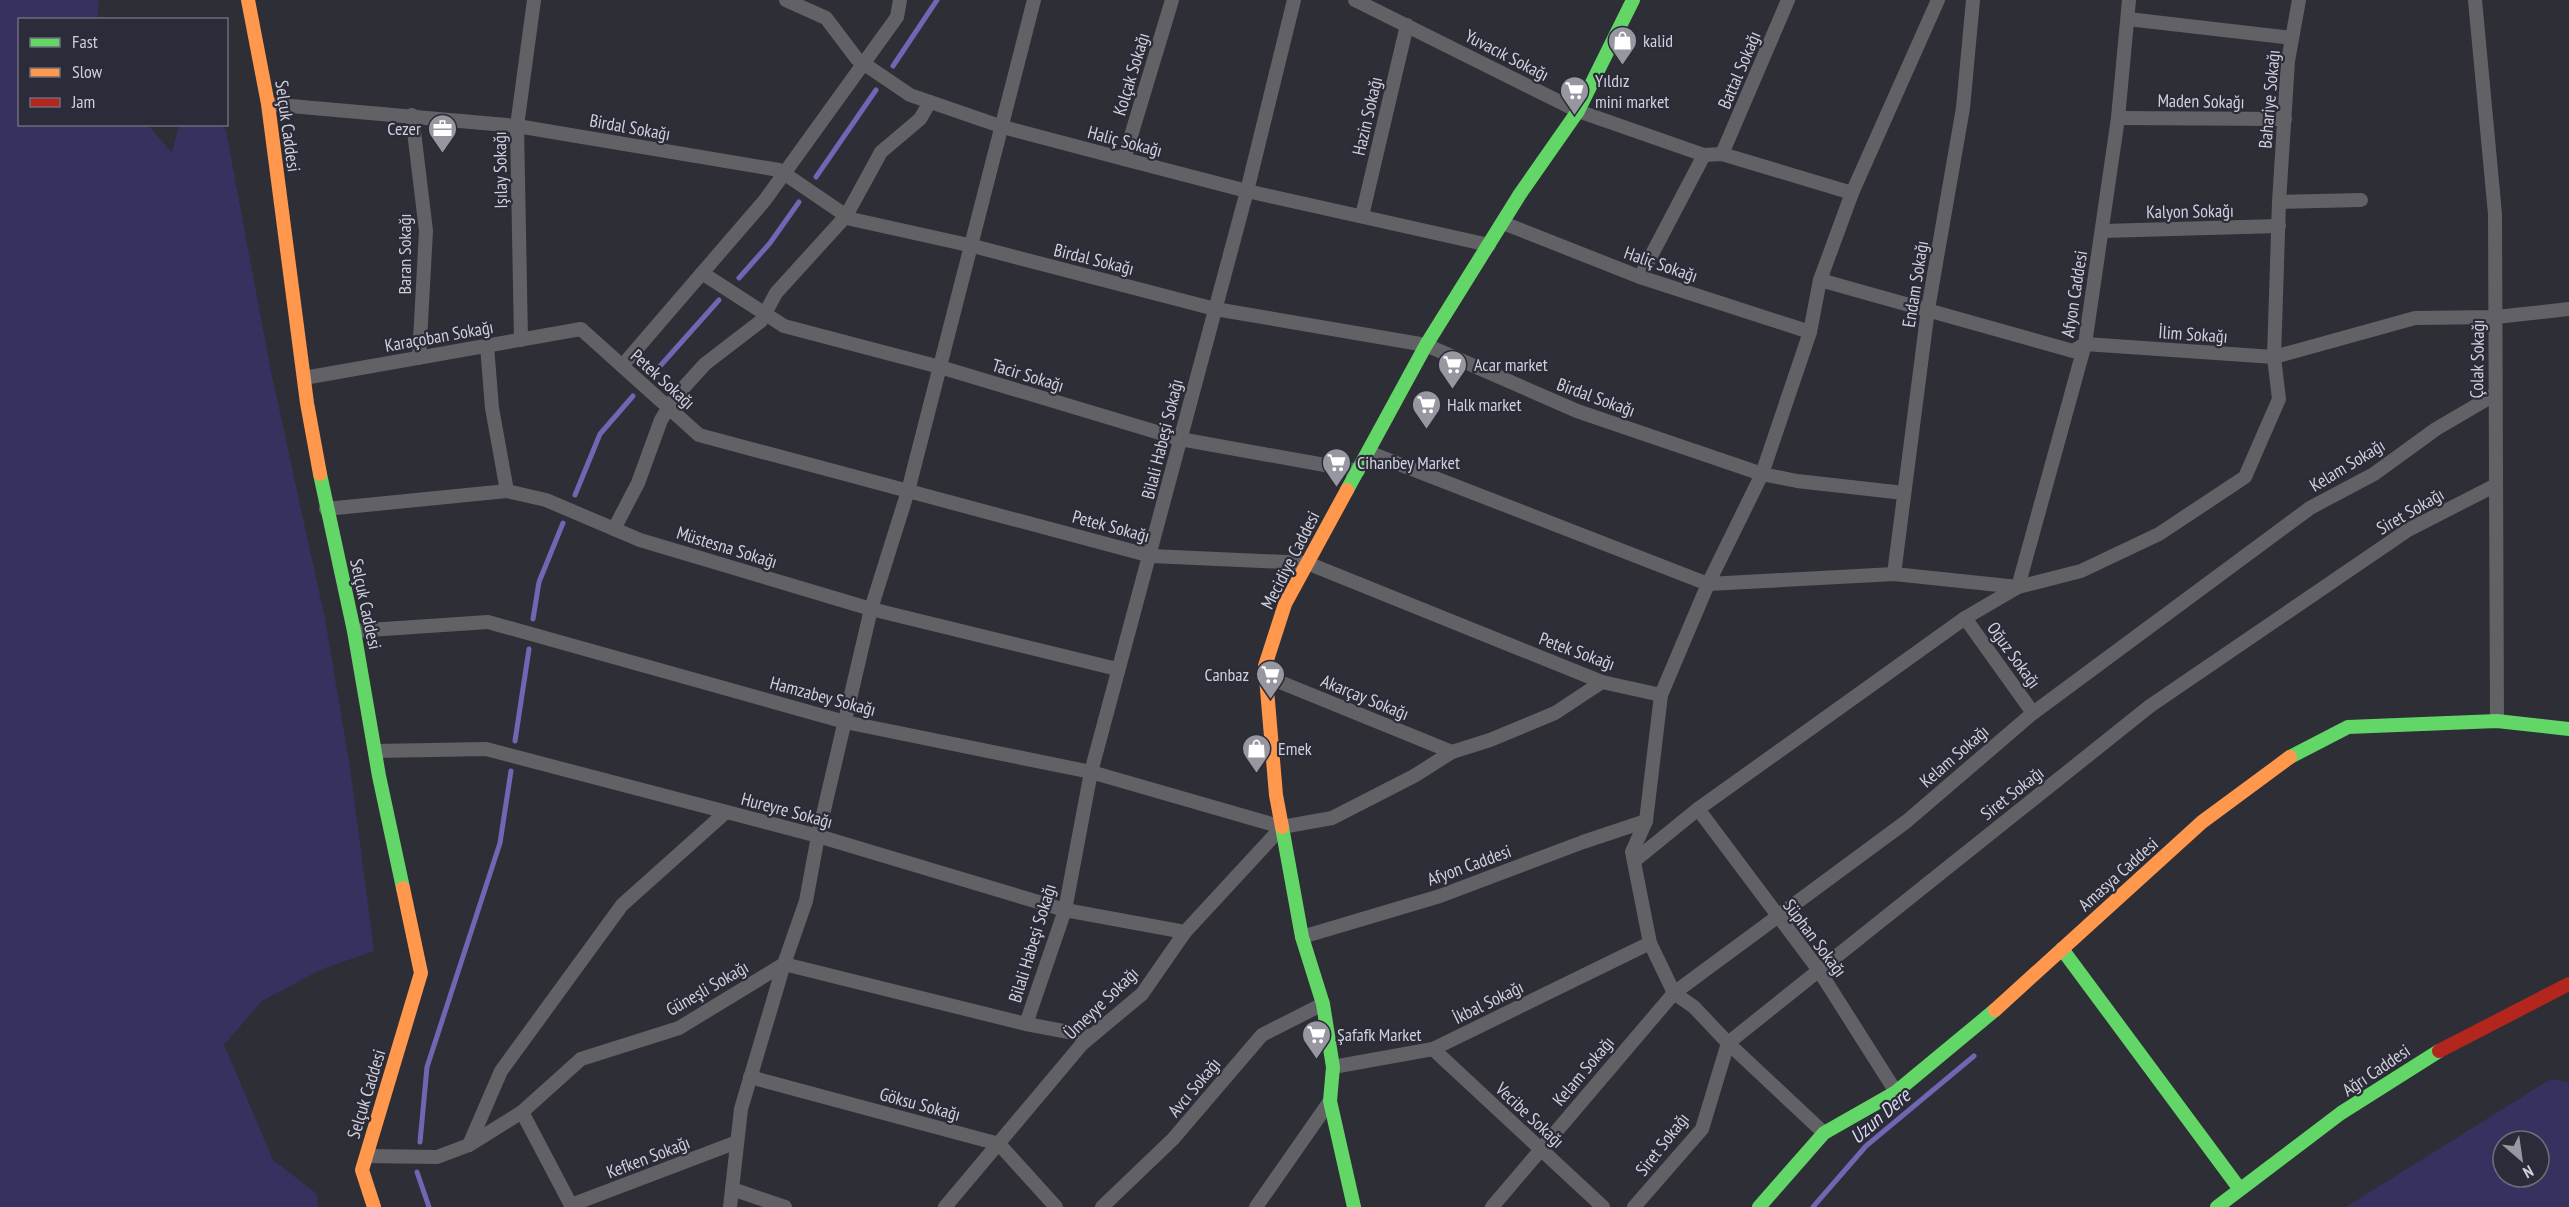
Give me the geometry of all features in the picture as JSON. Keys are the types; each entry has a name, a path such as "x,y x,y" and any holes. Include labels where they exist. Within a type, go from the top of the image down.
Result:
{"street":[{"name":"Selçuk Caddesi","path":"248,0 268,104 304,378 326,509 354,631 375,751 421,973 362,1170 374,1207"},
{"name":"Işılay Sokağı","path":"521,340 517,126 534,0"},
{"name":"Haliç Sokağı","path":"786,0 826,18 857,59 910,95 930,102 1003,127 1124,159 1247,190 1489,245"},
{"path":"622,366 765,200 897,17 900,0"},
{"path":"730,1207 741,1109 784,964 806,901 818,836 871,609 908,491 973,246 1034,0"},
{"name":"Kolçak Sokağı","path":"1124,159 1172,0"},
{"name":"Bilali Habeşi Sokağı","path":"1026,1024 1065,910 1091,772 1117,669 1151,556 1247,190 1294,0"},
{"name":"Yuvacık Sokağı","path":"1355,0 1578,111 1704,155 1722,153 1852,193"},
{"name":"Mecidiye Caddesi","path":"1354,1207 1330,1101 1333,1067 1323,1004 1302,937 1282,827 1275,783 1265,666 1272,637 1285,604 1426,345 1503,223 1578,111 1633,0"},
{"name":"Battal Sokağı","path":"1722,153 1788,0"},
{"path":"1824,1133 1728,1042 1694,1006 1674,993 1650,943 1632,852 1646,821 1661,695 1708,584 1762,474 1810,332 1820,280 1852,193 1938,0"},
{"name":"Endam Sokağı","path":"1894,574 1928,309 1963,108 1973,0"},
{"name":"Afyon Caddesi","path":"2018,587 2085,344 2118,118 2129,0"},
{"name":"Bahariye Sokağı","path":"2018,587 2081,571 2149,538 2245,477 2280,399 2274,357 2279,202 2288,60 2299,0"},
{"name":"Çolak Sokağı","path":"2475,0 2495,214 2494,486 2497,721"},
{"path":"2128,19 2292,38"},
{"name":"Hazin Sokağı","path":"1362,216 1407,25"},
{"path":"614,529 638,483 668,407 705,364 748,333 766,314 776,293 846,216 881,152 920,119 930,102"},
{"name":"Birdal Sokağı","path":"268,104 517,126 779,170 846,216 973,246 1215,309 1426,345 1577,411 1762,474 1797,481 1904,493"},
{"name":"Baran Sokağı","path":"412,116 426,231 419,358"},
{"name":"Maden Sokağı","path":"2118,118 2284,119"},
{"path":"1640,277 1704,155"},
{"path":"2279,202 2361,200"},
{"name":"Haliç Sokağı","path":"1503,223 1640,277 1810,332"},
{"name":"Kalyon Sokağı","path":"2103,231 2279,226"},
{"name":"Tacir Sokağı","path":"702,273 784,326 940,367 1180,439 1358,471"},
{"name":"İlim Sokağı","path":"1820,280 1928,309 2026,340 2073,351 2085,344 2274,357 2415,318 2496,317 2569,309"},
{"name":"Karaçoban Sokağı","path":"304,378 581,329"},
{"name":"Petek Sokağı","path":"581,329 699,435 1151,556 1307,563 1602,682 1661,695"},
{"path":"488,346 492,408 507,491"},
{"name":"Kelam Sokağı","path":"1492,1207 1674,993 1907,820 2033,712 2310,508 2374,474 2436,429 2494,395"},
{"path":"1368,452 1708,584 1894,574 2018,587"},
{"name":"Siret Sokağı","path":"1634,1207 1702,1129 1728,1042 2150,706 2408,530 2494,486"},
{"name":"Müstesna Sokağı","path":"326,509 507,491 546,500 640,540 871,609 1117,669"},
{"path":"1634,861 1698,809 1965,618 2018,587"},
{"name":"Oğuz Sokağı","path":"1965,618 2033,712"},
{"name":"Hamzabey Sokağı","path":"354,631 488,621 845,722 1091,772 1282,827"},
{"name":"Akarçay Sokağı","path":"1265,676 1452,752"},
{"path":"1282,827 1332,818 1414,776 1452,752 1490,740 1555,713 1602,682"},
{"name":"Amasya Caddesi","path":"1758,1207 1824,1133 1896,1092 1965,1036 2202,822 2290,758 2348,727 2497,721 2569,729"},
{"name":"Hureyre Sokağı","path":"375,751 486,749 818,836 1065,910 1185,932"},
{"name":"Süphan Sokağı","path":"1698,809 1818,969 1896,1092"},
{"path":"469,1145 501,1071 622,905 726,812"},
{"name":"Afyon Caddesi","path":"1302,937 1440,896 1583,842 1646,821"},
{"name":"Ümeyye Sokağı","path":"945,1207 1090,1036 1142,994 1185,932 1282,827"},
{"name":"İkbal Sokağı","path":"1333,1067 1433,1049 1650,943"},
{"path":"2062,949 2239,1188"},
{"path":"784,964 1026,1024 1090,1036"},
{"name":"Güneşli Sokağı","path":"367,1156 437,1157 469,1145 522,1112 581,1059 679,1028 784,964"},
{"name":"Ağrı Caddesi","path":"2217,1207 2239,1188 2321,1128 2429,1057 2569,984"},
{"name":"Avcı Sokağı","path":"1102,1207 1173,1139 1262,1035 1323,1004"},
{"name":"Vecibe Sokağı","path":"1433,1049 1603,1207"},
{"name":"Göksu Sokağı","path":"750,1077 999,1144"},
{"path":"1256,1207 1330,1101"},
{"path":"522,1112 572,1206"},
{"name":"Kefken Sokağı","path":"572,1206 737,1142"},
{"path":"999,1144 1056,1207"},
{"path":"732,1189 785,1207"}],"shaded area":[{"path":"0,0 99,0 97,18 18,18 18,126 149,126 172,153 179,126 223,126 226,131 270,367 325,619 350,768 374,951 322,969 262,1001 224,1045 273,1160 317,1194 318,1207 0,1207"},
{"path":"2551,1079 2569,1082 2569,1207 2346,1207"}],"waterway":[{"path":"893,66 937,0"},
{"path":"816,177 876,90"},
{"path":"739,278 770,243 799,202"},
{"path":"653,374 719,300"},
{"path":"575,495 600,434 633,396"},
{"path":"533,619 539,582 563,523"},
{"path":"515,741 529,649"},
{"path":"420,1142 427,1067 500,843 511,771"},
{"name":"Uzun Dere","path":"1813,1207 1866,1146 1974,1056"},
{"path":"417,1172 429,1207"}],"traffic: fast":[{"path":"1347,490 1426,345 1520,194 1578,111 1633,0"},
{"path":"320,474 354,631 379,776 403,888"},
{"path":"2290,757 2348,727 2497,721 2569,729"},
{"path":"1282,827 1302,937 1323,1004 1333,1067 1330,1101 1354,1207"},
{"path":"2062,949 2239,1188"},
{"path":"1759,1207 1824,1133 1896,1092 1995,1010"},
{"path":"2217,1207 2341,1113 2439,1051"}],"traffic: slow":[{"path":"248,0 268,104 307,403 320,474"},
{"path":"1282,827 1276,795 1265,666 1285,604 1347,490"},
{"path":"1995,1010 2202,822 2290,757"},
{"path":"374,1207 362,1170 421,973 403,888"}],"traffic: jam":[{"path":"2439,1051 2569,984"}],"place":[{"name":"kalid","path":"1622,66"},
{"name":"Yıldız mini market","path":"1574,116"},
{"name":"Cezer","path":"442,154"},
{"name":"Acar market","path":"1453,390"},
{"name":"Halk market","path":"1426,430"},
{"name":"Cihanbey Market","path":"1336,488"},
{"name":"Canbaz","path":"1270,700"},
{"name":"Emek","path":"1257,774"},
{"name":"Şafafk Market","path":"1316,1060"}]}
